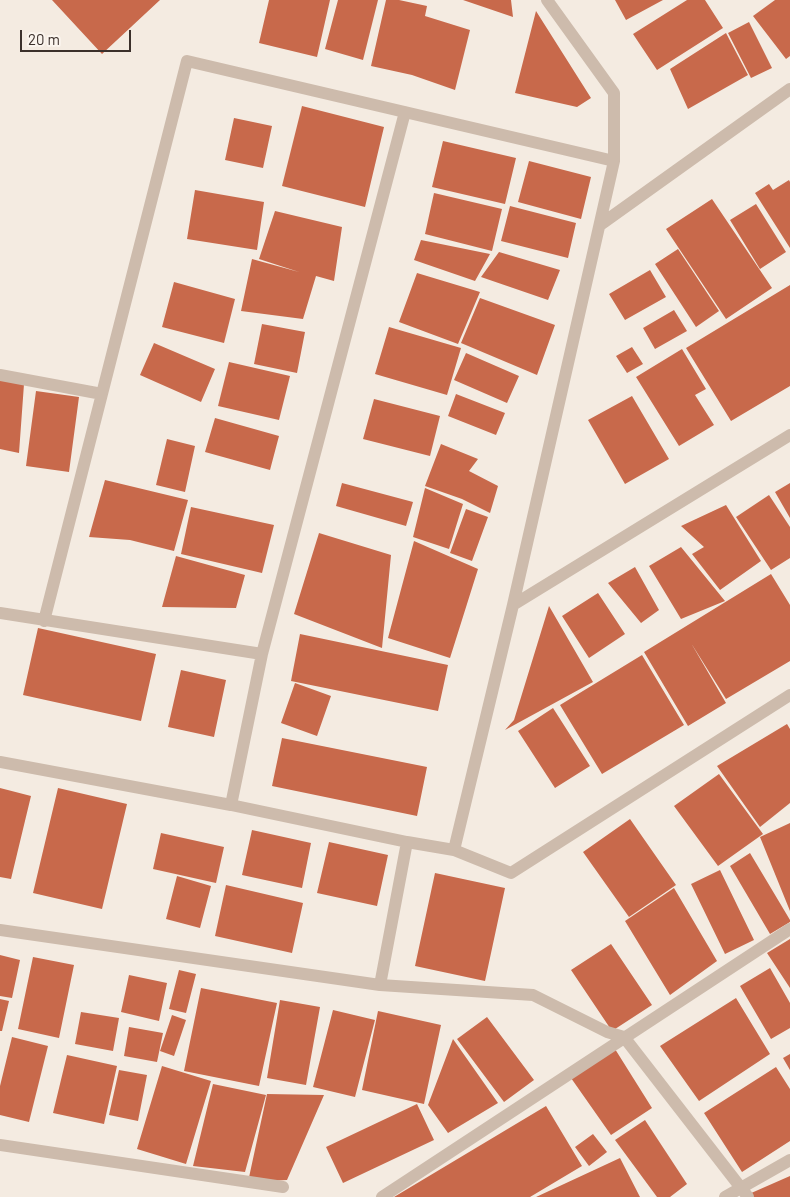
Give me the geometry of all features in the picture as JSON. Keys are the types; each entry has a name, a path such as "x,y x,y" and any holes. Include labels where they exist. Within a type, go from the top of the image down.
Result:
{"street":[{"path":"454,850 513,605 614,161 614,92 548,0"},
{"path":"44,621 188,61 614,161"},
{"path":"600,225 790,90"},
{"path":"231,805 262,654 405,112"},
{"path":"0,375 102,394"},
{"path":"513,605 790,435"},
{"path":"0,613 262,654"},
{"path":"0,762 231,805 454,850 511,872 790,695"},
{"path":"380,985 407,842"},
{"path":"382,1197 790,929"},
{"path":"0,930 380,985 533,995 607,1032 624,1037 745,1192"},
{"path":"0,1145 283,1187"},
{"path":"725,1197 745,1192 790,1160"}],"building":[{"path":"52,0 160,0 102,54"},
{"path":"269,0 330,0 317,57 259,43"},
{"path":"338,0 378,0 363,60 325,49"},
{"path":"386,0 399,0 427,6 425,16 470,30 455,90 412,75 371,66"},
{"path":"463,0 511,0 513,17"},
{"path":"615,0 663,0 626,20"},
{"path":"687,0 705,0 723,28 657,70 633,34"},
{"path":"775,0 790,0 790,56 786,59 753,16"},
{"path":"536,11 591,98 577,107 515,93"},
{"path":"749,22 772,68 751,78 728,33"},
{"path":"726,33 748,75 688,109 670,69"},
{"path":"302,106 384,127 365,207 282,186"},
{"path":"234,118 272,126 263,168 225,160"},
{"path":"443,141 516,158 505,204 432,187"},
{"path":"529,161 591,177 581,219 518,202"},
{"path":"789,180 790,248 755,193 769,184 773,190"},
{"path":"195,190 264,202 257,250 187,239"},
{"path":"434,193 502,209 492,251 425,234"},
{"path":"712,199 772,288 726,319 666,229"},
{"path":"756,204 786,252 760,269 730,220"},
{"path":"510,206 576,223 568,258 501,241"},
{"path":"275,211 342,227 334,281 316,276 303,319 241,311 252,259 299,272 259,259"},
{"path":"421,240 490,254 475,281 414,260"},
{"path":"678,249 719,311 696,327 655,264"},
{"path":"499,252 560,270 548,300 481,277"},
{"path":"650,270 666,297 625,320 609,294"},
{"path":"417,273 480,292 458,344 399,322"},
{"path":"174,282 235,299 224,343 162,327"},
{"path":"790,285 790,386 731,421 686,348"},
{"path":"480,298 555,325 537,375 461,343"},
{"path":"674,310 687,331 655,349 643,328"},
{"path":"262,324 305,332 297,373 254,364"},
{"path":"389,327 461,348 447,395 375,374"},
{"path":"154,343 215,369 201,402 140,375"},
{"path":"632,347 643,364 627,373 616,356"},
{"path":"682,349 706,389 695,395 714,425 679,446 636,377"},
{"path":"466,353 519,376 507,403 454,380"},
{"path":"229,362 290,376 279,420 218,406"},
{"path":"0,380 24,384 19,453 0,449"},
{"path":"36,391 79,397 69,472 26,466"},
{"path":"456,394 505,413 496,435 448,416"},
{"path":"632,396 669,459 625,484 588,420"},
{"path":"374,399 440,416 430,456 363,439"},
{"path":"215,418 279,436 270,470 205,452"},
{"path":"167,439 195,446 185,492 156,485"},
{"path":"441,444 478,459 469,471 498,486 490,513 462,499 425,486"},
{"path":"105,480 188,500 174,551 130,540 89,537"},
{"path":"342,483 413,502 406,526 336,506"},
{"path":"790,483 790,518 775,492"},
{"path":"425,488 463,504 449,549 413,537"},
{"path":"769,495 790,527 790,558 771,570 736,517"},
{"path":"726,505 761,561 720,590 692,554 704,547 681,526"},
{"path":"191,507 274,525 262,573 181,554"},
{"path":"466,509 488,517 472,561 450,553"},
{"path":"319,533 391,555 382,648 294,614"},
{"path":"414,541 478,569 450,658 388,638"},
{"path":"681,547 725,601 681,619 649,566"},
{"path":"176,556 245,575 236,608 162,607"},
{"path":"635,567 659,610 641,623 608,583"},
{"path":"771,574 790,605 790,661 726,699 691,643 726,703 688,726 644,652"},
{"path":"598,593 625,634 589,658 562,616"},
{"path":"549,606 593,682 505,730 514,720"},
{"path":"38,628 156,654 141,721 23,695"},
{"path":"300,634 448,665 438,711 291,681"},
{"path":"642,655 684,725 602,774 560,705"},
{"path":"181,670 226,680 214,737 168,727"},
{"path":"295,683 331,696 317,736 281,723"},
{"path":"553,708 590,766 555,788 518,731"},
{"path":"787,724 790,729 790,803 760,827 717,766"},
{"path":"282,738 427,767 417,816 272,786"},
{"path":"719,774 763,834 718,866 674,806"},
{"path":"0,788 31,796 11,879 0,877"},
{"path":"58,788 127,804 102,909 33,893"},
{"path":"630,819 676,885 629,917 583,852"},
{"path":"790,823 790,911 760,837"},
{"path":"252,830 311,843 302,888 242,875"},
{"path":"161,833 224,847 216,883 153,869"},
{"path":"329,842 388,855 377,906 317,893"},
{"path":"750,853 790,920 790,922 770,934 730,866"},
{"path":"720,870 754,940 725,954 691,884"},
{"path":"435,873 505,888 485,981 415,966"},
{"path":"177,876 211,886 200,928 166,919"},
{"path":"226,885 303,903 292,953 215,936"},
{"path":"674,888 717,961 670,995 625,921"},
{"path":"790,939 790,988 767,953"},
{"path":"611,944 652,1005 612,1031 571,970"},
{"path":"0,955 20,960 12,998 0,996"},
{"path":"33,957 74,965 59,1038 18,1029"},
{"path":"770,968 790,1003 790,1028 771,1039 740,986"},
{"path":"179,970 196,974 186,1013 169,1009"},
{"path":"129,975 167,983 159,1021 121,1012"},
{"path":"201,988 277,1003 259,1086 184,1071"},
{"path":"736,998 770,1054 699,1101 660,1046"},
{"path":"0,999 9,1001 2,1031 0,1031"},
{"path":"280,1000 320,1007 306,1085 267,1078"},
{"path":"333,1010 375,1020 355,1097 313,1087"},
{"path":"378,1011 441,1025 424,1104 362,1090"},
{"path":"81,1012 119,1018 113,1051 75,1044"},
{"path":"172,1015 186,1020 174,1056 160,1051"},
{"path":"487,1017 534,1080 504,1102 457,1039"},
{"path":"129,1027 163,1033 157,1062 124,1056"},
{"path":"12,1037 48,1046 29,1122 0,1115 0,1086"},
{"path":"453,1039 498,1103 448,1133 428,1105"},
{"path":"615,1049 652,1108 611,1135 571,1078"},
{"path":"790,1054 790,1070 783,1058"},
{"path":"67,1055 117,1066 104,1124 53,1113"},
{"path":"162,1066 211,1081 186,1164 137,1149"},
{"path":"776,1067 790,1089 790,1141 742,1172 704,1113"},
{"path":"119,1070 147,1075 138,1121 109,1115"},
{"path":"213,1084 266,1095 245,1172 193,1166"},
{"path":"267,1094 324,1095 287,1180 248,1182"},
{"path":"417,1104 434,1140 343,1183 326,1147"},
{"path":"546,1106 582,1166 530,1197 394,1197"},
{"path":"645,1120 687,1184 670,1197 657,1197 615,1140"},
{"path":"593,1134 607,1152 589,1166 575,1147"},
{"path":"620,1158 640,1197 536,1197"},
{"path":"790,1176 790,1197 751,1197 749,1194"}]}
